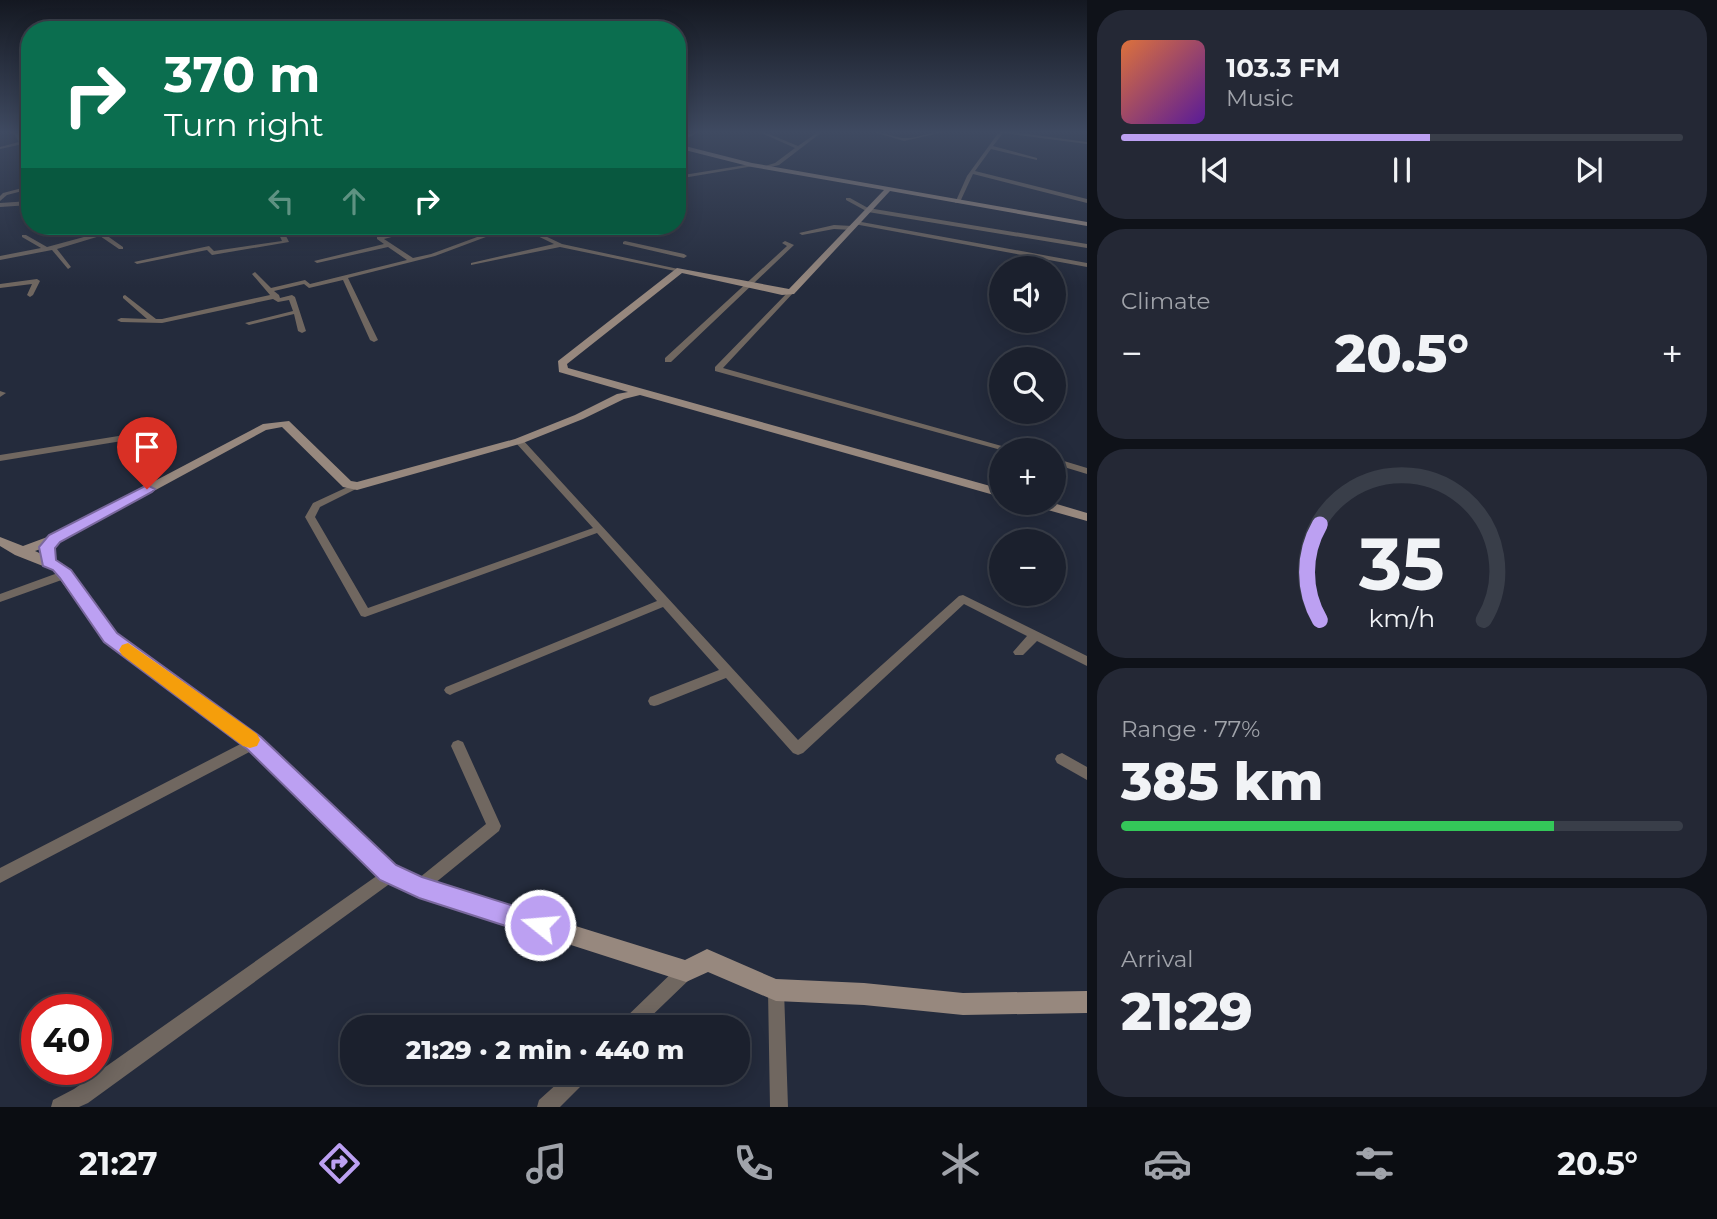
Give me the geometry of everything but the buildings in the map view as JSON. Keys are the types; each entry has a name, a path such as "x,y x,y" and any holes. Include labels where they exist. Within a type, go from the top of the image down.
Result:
{"street":[{"path":"855,184 1087,224"},
{"path":"957,202 966,184"},
{"path":"1018,184 1087,201"},
{"path":"0,199 5,194 21,190"},
{"path":"888,190 718,369 989,444"},
{"path":"848,199 869,209 1087,246"},
{"path":"0,205 21,204"},
{"path":"802,233 854,226 1087,265"},
{"path":"0,258 50,249 98,235"},
{"path":"102,235 121,248"},
{"path":"137,262 209,248 212,253 286,242 284,235"},
{"path":"392,235 379,238 411,260"},
{"path":"271,290 305,282 309,286 345,278 411,260 485,235"},
{"path":"539,235 560,245 791,292"},
{"path":"24,236 50,249 68,267"},
{"path":"625,243 684,256"},
{"path":"668,360 791,245 785,243"},
{"path":"317,261 388,245"},
{"path":"473,264 560,245"},
{"path":"680,270 562,363 563,370 619,391 640,393 989,490"},
{"path":"255,274 278,296 278,300 292,297 302,331"},
{"path":"345,278 374,340"},
{"path":"0,286 37,281 30,295"},
{"path":"121,320 182,318 278,296"},
{"path":"125,297 154,321"},
{"path":"249,323 295,312"},
{"path":"600,529 365,613 310,517 316,505 358,486 519,441 579,417 619,391"},
{"path":"20,552 55,538 263,427 277,423 285,423 347,484 358,486"},
{"path":"0,458 131,437"},
{"path":"519,441 798,749 963,599 1087,661"},
{"path":"1066,465 1087,471"},
{"path":"1066,511 1087,517"},
{"path":"48,563 47,547 55,538"},
{"path":"0,541 58,567 66,574 111,637 254,743 388,873 419,887 686,971"},
{"path":"0,598 66,574"},
{"path":"450,690 665,602"},
{"path":"1019,652 1035,636"},
{"path":"654,701 727,672"},
{"path":"0,876 254,743"},
{"path":"419,887 494,826 458,746"},
{"path":"1062,758 1087,774"},
{"path":"60,1107 81,1096 361,896 388,873"},
{"path":"640,1015 686,971 707,960 776,990 864,994 963,1004 1087,1002"},
{"path":"776,990 779,1107"},
{"path":"546,1107 569,1085"}],"slow traffic":[{"path":"128,650 250,740"}],"route":[{"path":"147,489 55,538 46,551 48,563 66,574 111,637 254,743 388,873 419,887 540,925"}]}
